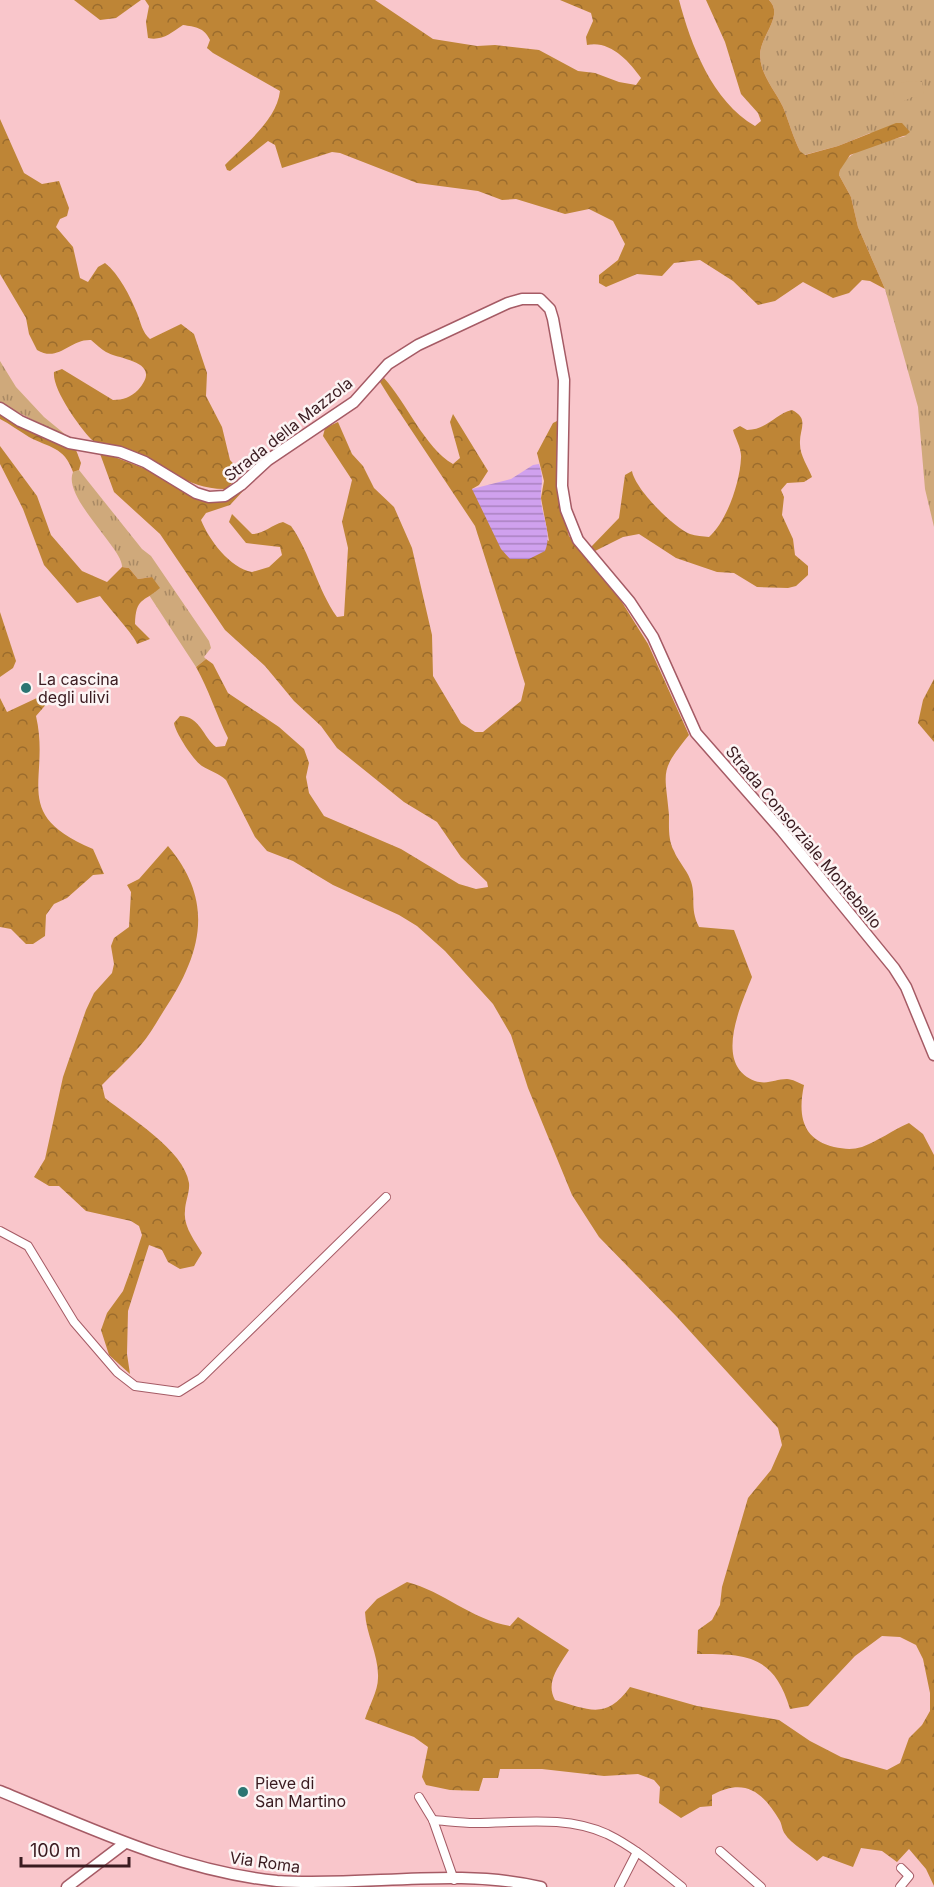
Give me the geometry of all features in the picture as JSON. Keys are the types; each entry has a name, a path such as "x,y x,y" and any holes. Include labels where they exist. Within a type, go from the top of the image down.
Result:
{"street":[{"name":"Strada della Mazzola","path":"0,408 20,421 69,443 120,452 145,462 196,493 209,497 225,496 242,485 268,460 354,402 388,364 418,345 508,303 522,299 540,299 550,309 553,319 564,380 562,486 566,510 578,540 630,602 653,637"},
{"name":"Strada Consorziale Montebello","path":"653,637 696,733 782,831 894,968 906,987 934,1055"},
{"path":"0,1231 28,1246 74,1322 117,1372 135,1386 179,1392 201,1378 386,1197"},
{"name":"Via Roma","path":"0,1791 125,1843 198,1866 279,1884 504,1880 541,1887"},
{"path":"419,1797 433,1820 454,1880"},
{"path":"433,1820 475,1823 553,1821 577,1825 605,1833 637,1852 682,1887"},
{"path":"67,1887 125,1843"},
{"path":"720,1851 761,1887"},
{"path":"619,1887 637,1852"},
{"path":"900,1887 909,1876 901,1868"}],"green space":[{"path":"74,0 141,0 116,18 100,20"},
{"path":"145,0 375,0 433,39 477,46 495,45 539,50 578,71 595,73 619,82 636,85 641,78 618,53 603,46 587,45 586,37 593,21 591,13 560,0 679,0 697,53 715,87 740,115 755,126 761,121 758,113 741,94 725,42 706,0 769,0 774,13 763,41 761,63 783,107 800,151 805,155 838,146 896,123 902,123 910,132 850,155 839,175 851,197 858,227 885,289 870,281 862,280 849,293 833,298 803,282 775,301 758,305 733,281 700,260 674,263 662,276 637,274 606,287 599,283 599,275 618,260 625,244 613,221 589,209 565,214 516,199 502,200 478,191 417,183 340,153 332,152 282,168 275,145 268,141 230,171 227,170 225,165 273,112 280,91 213,53 207,48 210,40 208,36 199,28 183,25 162,37 148,38 146,22 149,6"},
{"path":"769,0 934,0 934,527 925,489 918,407 885,289 858,227 851,197 839,175 842,166 856,152 906,136 870,133 838,146 804,155 800,151 783,107 761,63 763,41 774,13"},
{"path":"922,82 924,93 919,98 912,97 900,103 894,97 893,90 900,83"},
{"path":"0,119 24,173 42,184 59,181 69,208 67,216 60,219 56,227 73,247 80,278 88,282 98,267 105,263 124,286 143,330 150,339 181,324 194,334 207,373 206,396 222,427 230,460 242,473 226,489 199,485 126,449 94,441 67,407 57,388 54,372 62,369 113,400 127,398 138,390 145,380 146,373 137,363 106,352 91,340 76,343 52,354 37,350 29,334 26,318 0,274"},
{"path":"0,361 16,387 44,417 72,440 0,403"},
{"path":"384,378 425,436 443,457 453,464 460,458 450,422 453,414 488,471 479,485 472,489 549,541 541,498 544,481 537,453 553,423 559,420 561,506 569,536 620,599 648,644 689,735 668,765 666,772 670,838 672,847 690,879 694,913 699,927 734,930 752,977 737,1017 733,1048 735,1062 742,1073 755,1081 787,1079 804,1085 802,1115 804,1124 808,1132 823,1143 841,1148 858,1148 909,1123 923,1134 934,1155 934,1886 926,1869 909,1849 897,1862 882,1851 861,1848 853,1867 823,1856 817,1861 788,1838 774,1811 760,1795 744,1788 734,1787 712,1795 712,1806 700,1807 681,1818 659,1803 660,1787 654,1780 638,1774 604,1776 542,1769 500,1769 498,1778 483,1778 479,1791 450,1790 426,1785 422,1777 428,1747 414,1737 365,1719 378,1683 378,1670 365,1612 377,1599 407,1582 420,1586 496,1623 510,1626 518,1617 569,1650 554,1674 552,1693 555,1700 578,1707 597,1710 605,1708 613,1704 630,1687 697,1706 779,1720 810,1741 841,1757 887,1770 900,1763 909,1738 922,1725 930,1711 930,1693 923,1659 916,1645 900,1637 882,1636 855,1656 808,1706 790,1709 776,1678 756,1661 730,1655 697,1654 698,1630 712,1620 720,1605 722,1587 748,1498 771,1470 782,1445 778,1428 677,1317 599,1237 572,1195 528,1088 511,1035 493,1004 445,951 417,926 399,915 333,885 293,861 267,851 255,837 226,780 198,763 185,746 175,727 174,723 180,716 187,717 197,723 216,747 225,746 228,738 196,667 206,659 213,664 228,693 279,727 304,749 309,763 306,777 309,793 324,816 401,849 459,884 476,889 488,887 487,882 461,857 437,822 404,802 337,748 321,726 294,701 265,666 225,630 160,534 114,492 99,451 224,499 243,491 230,505 206,513 201,520 209,536 228,559 252,572 269,567 282,555 280,547 246,543 229,522 232,514 252,534 260,533 283,522 291,526 337,617 344,616 348,548 342,522 352,480 323,436 325,428 338,422 352,454 363,466 374,488 394,507 412,548 432,635 433,676 461,723 475,732 483,732 521,701 525,684 475,526 380,382"},
{"path":"792,410 801,417 800,448 812,477 804,482 787,483 781,490 784,497 782,515 793,539 795,555 808,566 808,575 796,586 757,587 734,573 717,572 676,558 639,534 623,537 593,552 590,548 619,518 625,475 632,471 647,497 674,524 690,534 709,537 727,511 738,478 741,455 733,430 740,426 747,430 766,425"},
{"path":"0,412 76,450 81,463 79,470 73,472 60,452 0,419"},
{"path":"0,446 37,496 51,535 82,571 107,582 122,567 129,568 138,579 152,577 160,588 139,605 135,624 150,639 137,644 127,628 100,596 77,603 44,565 23,509 0,464"},
{"path":"79,470 142,549 151,556 209,641 211,648 204,657 206,659 196,667 149,595 155,592 152,577 138,579 129,568 122,567 114,548 84,509 72,483 73,472"},
{"path":"0,612 16,661 13,668 0,677"},
{"path":"934,679 934,742 918,723 923,700"},
{"path":"39,697 49,701 36,716 39,739 39,794 42,809 51,823 67,836 93,849 104,874 93,875 67,898 54,904 46,915 45,936 33,944 26,944 11,929 0,927 0,698 7,712"},
{"path":"168,846 183,867 193,888 198,909 198,929 194,949 187,970 176,991 149,1034 102,1085 105,1098 167,1147 185,1171 189,1183 185,1208 186,1222 202,1253 194,1266 180,1269 168,1262 162,1250 149,1245 128,1311 127,1354 130,1374 109,1355 101,1330 107,1313 123,1291 142,1235 139,1226 131,1221 86,1211 59,1186 49,1186 34,1177 45,1159 63,1077 86,1010 94,993 112,973 114,964 111,946 114,938 129,927 131,892 127,885 139,879"}],"shaded area":[{"path":"539,464 547,545 545,551 529,559 510,559 501,549 472,489 511,479 533,465"}],"place":[{"name":"La cascina degli ulivi","path":"26,688"},
{"name":"Pieve di San Martino","path":"243,1792"}]}
